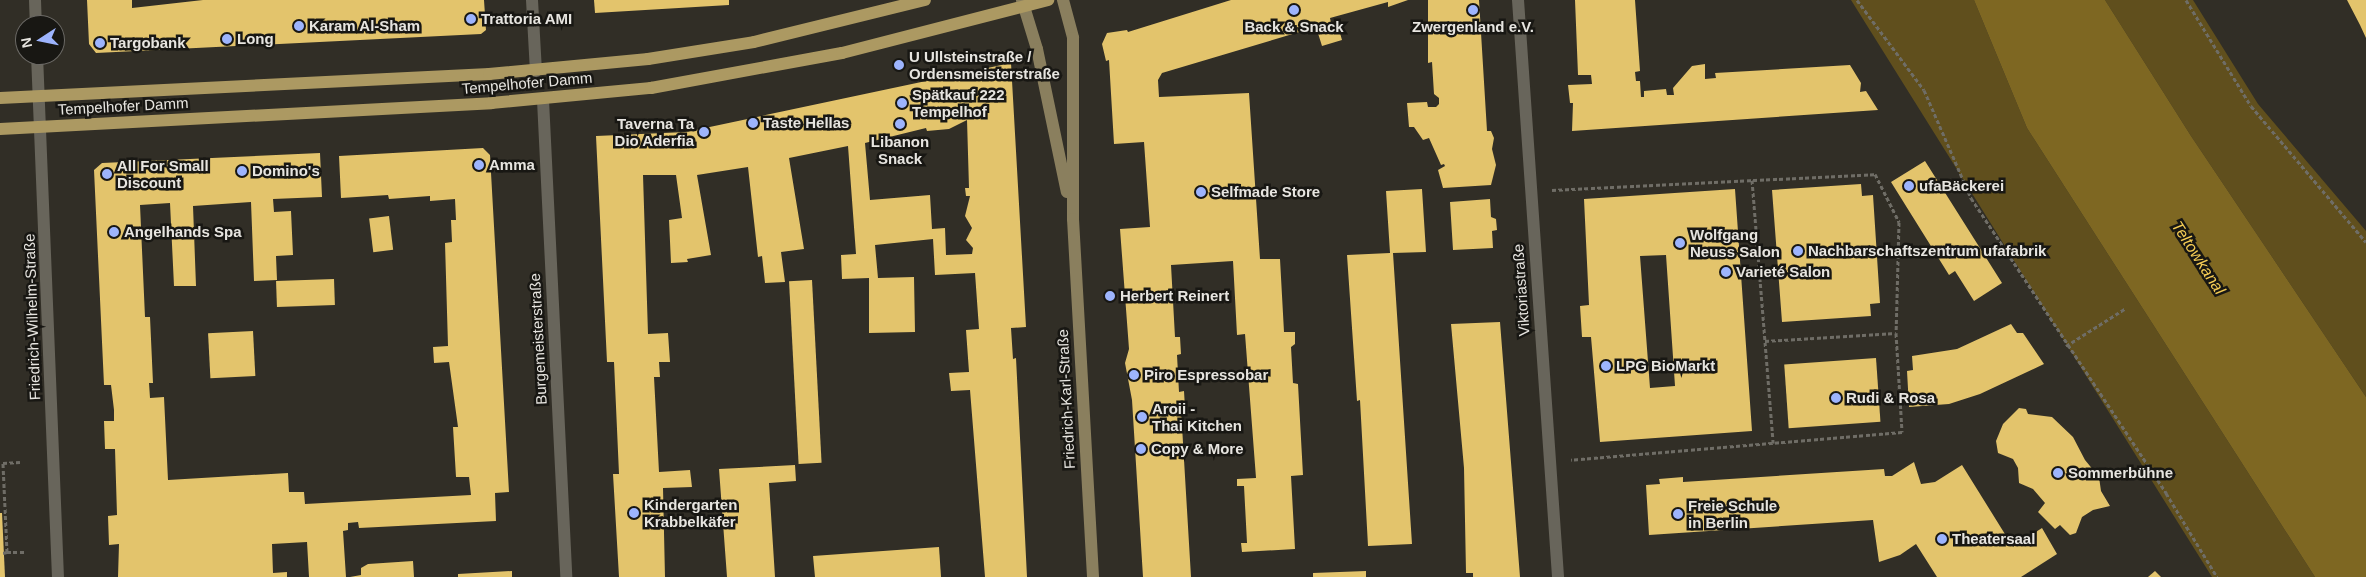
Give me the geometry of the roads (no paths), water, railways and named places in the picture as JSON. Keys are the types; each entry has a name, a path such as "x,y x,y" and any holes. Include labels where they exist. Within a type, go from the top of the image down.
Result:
{"main road":[{"name":"Tempelhofer Damm","path":"0,98 536,71 672,56 745,44 925,0"},
{"name":"Tempelhofer Damm","path":"0,129 543,100 651,88 785,65 1022,3 1048,0"},
{"name":"Friedrich-Karl-Straße","path":"1063,0 1073,38 1072,219 1093,577"},
{"name":"Friedrich-Karl-Straße","path":"1022,3 1037,48 1072,219"}],"street":[{"path":"35,0 36,15"},
{"path":"532,0 536,71"},
{"name":"Viktoriastraße","path":"1518,0 1558,577"},
{"name":"Friedrich-Wilhelm-Straße","path":"38,65 58,577"},
{"name":"Burgemeisterstraße","path":"543,100 566,577"}],"water":[{"name":"Teltowkanal","path":"1974,0 2105,0 2191,136 2366,397 2366,577 2315,577 2027,128"}],"place":[{"name":"Back & Snack","path":"1294,10"},
{"name":"Zwergenland e.V.","path":"1473,10"},
{"name":"Trattoria AMI","path":"471,19"},
{"name":"Karam Al-Sham","path":"299,26"},
{"name":"Long","path":"227,39"},
{"name":"Targobank","path":"100,43"},
{"name":"U Ullsteinstraße / Ordensmeisterstraße","path":"899,65"},
{"name":"Spätkauf 222 Tempelhof","path":"902,103"},
{"name":"Taste Hellas","path":"753,123"},
{"name":"Libanon Snack","path":"900,124"},
{"name":"Taverna Ta Dio Aderfia","path":"704,132"},
{"name":"Amma","path":"479,165"},
{"name":"Domino's","path":"242,171"},
{"name":"All For Small Discount","path":"107,174"},
{"name":"ufaBäckerei","path":"1909,186"},
{"name":"Selfmade Store","path":"1201,192"},
{"name":"Angelhands Spa","path":"114,232"},
{"name":"Wolfgang Neuss Salon","path":"1680,243"},
{"name":"Nachbarschaftszentrum ufafabrik","path":"1798,251"},
{"name":"Varieté Salon","path":"1726,272"},
{"name":"Herbert Reinert","path":"1110,296"},
{"name":"LPG BioMarkt","path":"1606,366"},
{"name":"Piro Espressobar","path":"1134,375"},
{"name":"Rudi & Rosa","path":"1836,398"},
{"name":"Aroii - Thai Kitchen","path":"1142,417"},
{"name":"Copy & More","path":"1141,449"},
{"name":"Sommerbühne","path":"2058,473"},
{"name":"Kindergarten Krabbelkäfer","path":"634,513"},
{"name":"Freie Schule in Berlin","path":"1678,514"},
{"name":"Theatersaal","path":"1942,539"}]}
